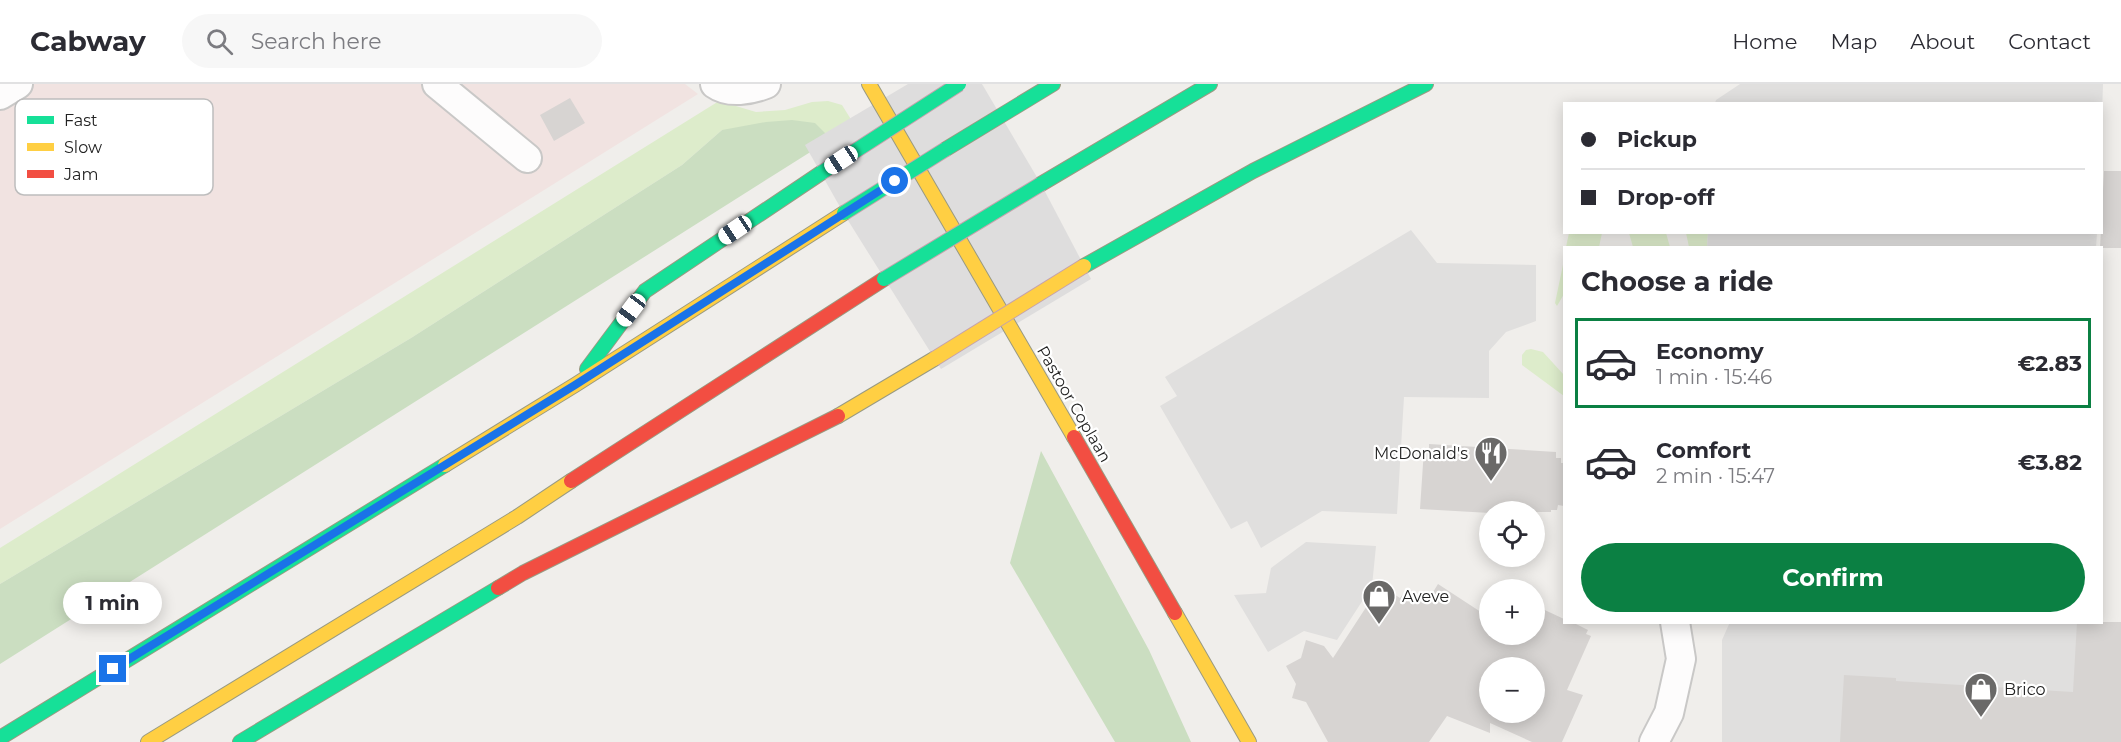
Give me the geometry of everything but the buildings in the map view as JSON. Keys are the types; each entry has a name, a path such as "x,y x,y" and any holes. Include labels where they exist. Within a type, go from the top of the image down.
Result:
{"main road":[{"name":"Pastoor Coplaan","path":"869,84 1249,742"},
{"path":"575,385 645,291 959,84"},
{"path":"0,738 575,385 1001,114 1053,84"},
{"path":"148,742 517,517 635,438 884,279 1210,84"},
{"path":"240,742 523,573 833,419 1084,266 1194,202 1280,156 1426,84"}],"street":[{"path":"0,95 18,84"},
{"path":"437,84 526,158"},
{"path":"715,84 720,88 750,91 766,84"},
{"path":"1654,742 1669,713 1681,659 1675,624"}],"shaded area":[{"path":"0,84 685,84 698,94 0,529"},
{"path":"1740,84 2103,84 2102,102 1715,102"},
{"path":"1411,230 1437,263 1536,265 1536,321 1506,332 1489,351 1489,398 1404,397 1397,514 1322,511 1261,548 1247,521 1231,529 1160,406 1177,396 1165,377"},
{"path":"1708,234 2097,234 2096,246 1707,246"},
{"path":"1306,542 1376,546 1372,586 1337,640 1304,631 1268,652 1234,595 1266,593 1271,568"},
{"path":"1729,624 2080,624 2077,694 1847,742 1722,742 1722,640"}],"green space":[{"path":"719,101 756,112 785,110 812,102 828,101 842,105 852,121 831,139 722,130 682,165 411,338 0,584 0,548"},
{"path":"792,120 815,123 831,139 0,664 0,584 411,338 682,165 722,130"},
{"path":"1569,234 1602,234 1599,246 1566,246"},
{"path":"1629,234 1666,234 1670,246 1633,246"},
{"path":"1686,234 1708,234 1707,246 1689,246"},
{"path":"1563,265 1563,296 1557,306 1555,303"},
{"path":"1526,350 1543,352 1563,374 1563,395 1522,365 1522,355"},
{"path":"1041,451 1149,650 1191,742 1115,742 1010,563"}],"pier":[{"path":"908,84 982,84 1041,184 1091,279 941,369 844,214 805,145"}],"traffic: fast":[{"path":"821,173 959,84"},
{"path":"946,149 1053,84"},
{"path":"1041,184 1210,84"},
{"path":"1084,266 1253,171 1426,84"},
{"path":"844,213 946,149"},
{"path":"587,369 645,291 821,173"},
{"path":"884,279 1041,184"},
{"path":"0,738 445,465"},
{"path":"240,742 498,588"}],"traffic: slow":[{"path":"869,84 1074,437"},
{"path":"445,465 844,213"},
{"path":"934,359 1084,266"},
{"path":"838,416 934,359"},
{"path":"148,742 517,517 571,481"},
{"path":"1175,613 1249,742"}],"traffic: jam":[{"path":"571,481 884,279"},
{"path":"498,588 523,573 838,416"},
{"path":"1074,437 1175,613"}],"place":[{"name":"McDonald's","path":"1491,482"},
{"name":"Aveve","path":"1379,625"},
{"name":"Brico","path":"1981,718"}],"route":[{"path":"113,669 575,385 895,181"}]}
